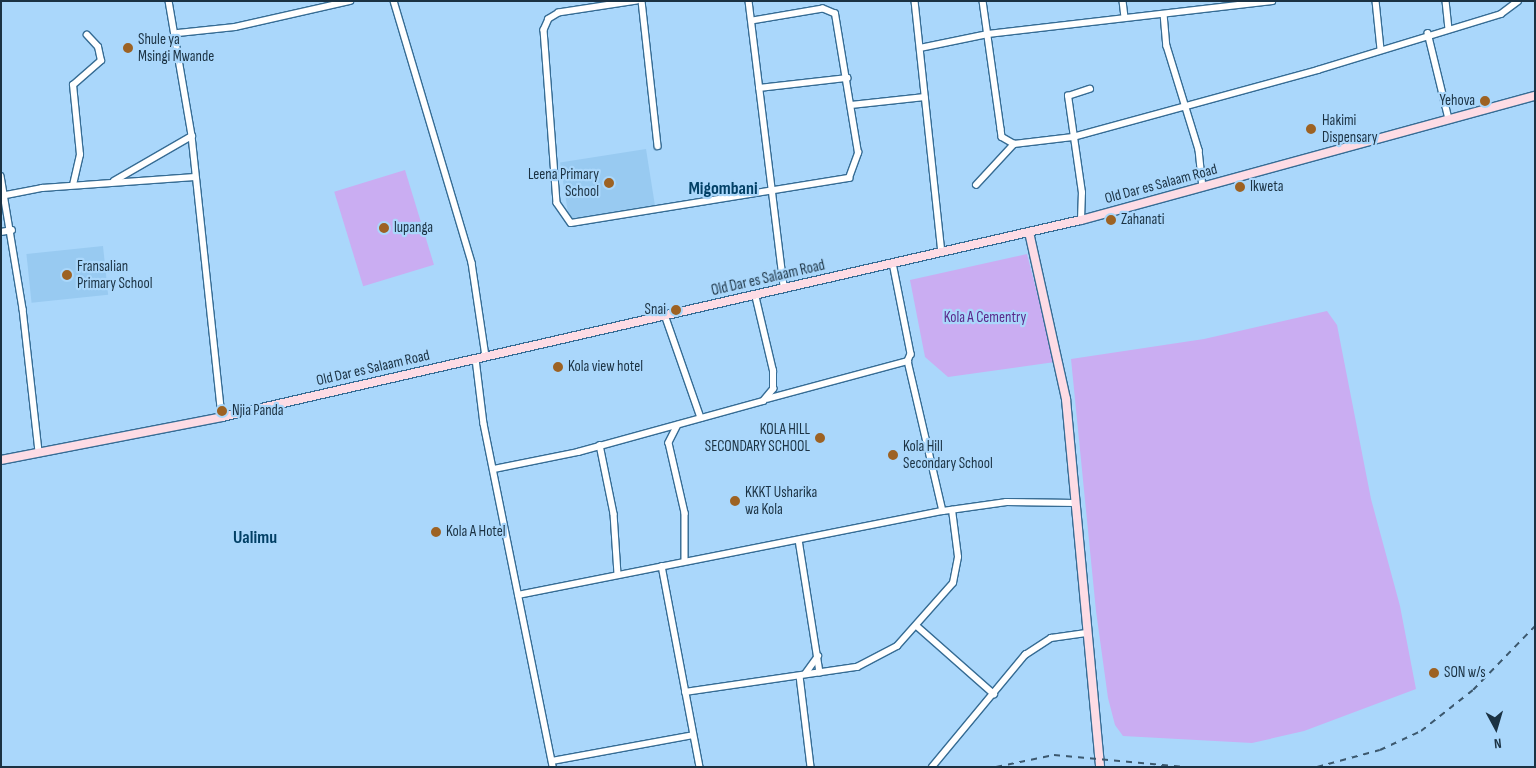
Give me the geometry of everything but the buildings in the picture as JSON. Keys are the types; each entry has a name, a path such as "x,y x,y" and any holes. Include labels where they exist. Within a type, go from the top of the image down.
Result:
{"main road":[{"name":"Old Dar es Salaam Road","path":"1,460 222,417 1081,220 1535,96"},
{"path":"1029,232 1059,356 1100,767"}],"street":[{"path":"169,1 178,32 192,136 222,417"},
{"path":"178,32 235,27 350,1"},
{"path":"394,1 472,263 486,357"},
{"path":"637,1 566,12 546,24 552,161 562,214 577,223 772,194 849,178 858,153 847,78 834,14 818,10 752,21"},
{"path":"642,1 658,146"},
{"path":"749,1 784,288"},
{"path":"915,1 942,252"},
{"path":"983,1 1000,129 1002,137 1014,144 1073,137 1186,105 1381,49 1428,33 1501,14 1518,1"},
{"path":"1124,1 1126,16"},
{"path":"920,48 988,34 1126,16 1164,14 1234,4 1272,1"},
{"path":"1376,1 1381,49"},
{"path":"1446,1 1449,28"},
{"path":"1164,14 1167,46 1199,150 1203,186"},
{"path":"1428,33 1449,119"},
{"path":"73,185 80,155 73,85 100,61 98,47 87,35"},
{"path":"759,88 847,78"},
{"path":"1081,220 1082,192 1068,96 1090,89"},
{"path":"851,105 925,97"},
{"path":"112,183 192,136"},
{"path":"976,186 1014,144"},
{"path":"1,176 12,230 39,452"},
{"path":"6,195 73,185 195,177"},
{"path":"1,232 12,230"},
{"path":"893,263 911,354 908,362 944,511"},
{"path":"755,295 773,371 773,390 764,400"},
{"path":"665,315 701,418"},
{"path":"476,359 494,469 553,764 693,735"},
{"path":"494,469 678,425 908,362"},
{"path":"678,425 669,443 685,513 685,561"},
{"path":"600,445 614,514 618,574"},
{"path":"518,595 944,511 1006,502 1075,503"},
{"path":"686,692 802,675 871,662 917,626 952,583 957,568 952,510"},
{"path":"799,540 820,672"},
{"path":"662,566 700,767"},
{"path":"917,626 994,694"},
{"path":"932,767 1038,644 1088,633"},
{"path":"811,767 802,675 818,656"}],"shaded area":[{"name":"Leena Primary School","path":"646,149 655,205 569,219 560,163"},
{"name":"Fransalian Primary School","path":"103,246 108,295 32,303 26,254"}],"green space":[{"name":"lupanga","path":"405,170 434,265 363,286 334,192"},
{"name":"Kola A Cementry","path":"1027,254 1055,362 948,377 925,357 910,280"},
{"path":"1327,311 1337,325 1371,499 1400,606 1416,689 1304,731 1252,743 1123,736 1115,725 1108,698 1096,611 1071,359 1204,339"}],"railway":[{"path":"1317,767 1380,750 1421,731 1473,690 1535,626"},
{"path":"996,767 1054,755 1187,767"}],"place":[{"name":"Shule ya Msingi Mwande","path":"128,48"},
{"name":"Yehova","path":"1485,101"},
{"name":"Hakimi Dispensary","path":"1311,129"},
{"name":"Leena Primary School","path":"609,183"},
{"name":"Ikweta","path":"1240,187"},
{"name":"Zahanati","path":"1111,220"},
{"name":"lupanga","path":"384,228"},
{"name":"Fransalian Primary School","path":"67,275"},
{"name":"Snai","path":"676,310"},
{"name":"Kola view hotel","path":"558,367"},
{"name":"Njia Panda","path":"222,411"},
{"name":"KOLA HILL SECONDARY SCHOOL","path":"820,438"},
{"name":"Kola Hill Secondary School","path":"893,455"},
{"name":"KKKT Usharika wa Kola","path":"735,501"},
{"name":"Kola A Hotel","path":"436,532"},
{"name":"SON w/s","path":"1434,673"}],"district":[{"name":"Migombani","path":"723,189"},
{"name":"Ualimu","path":"255,538"}]}
